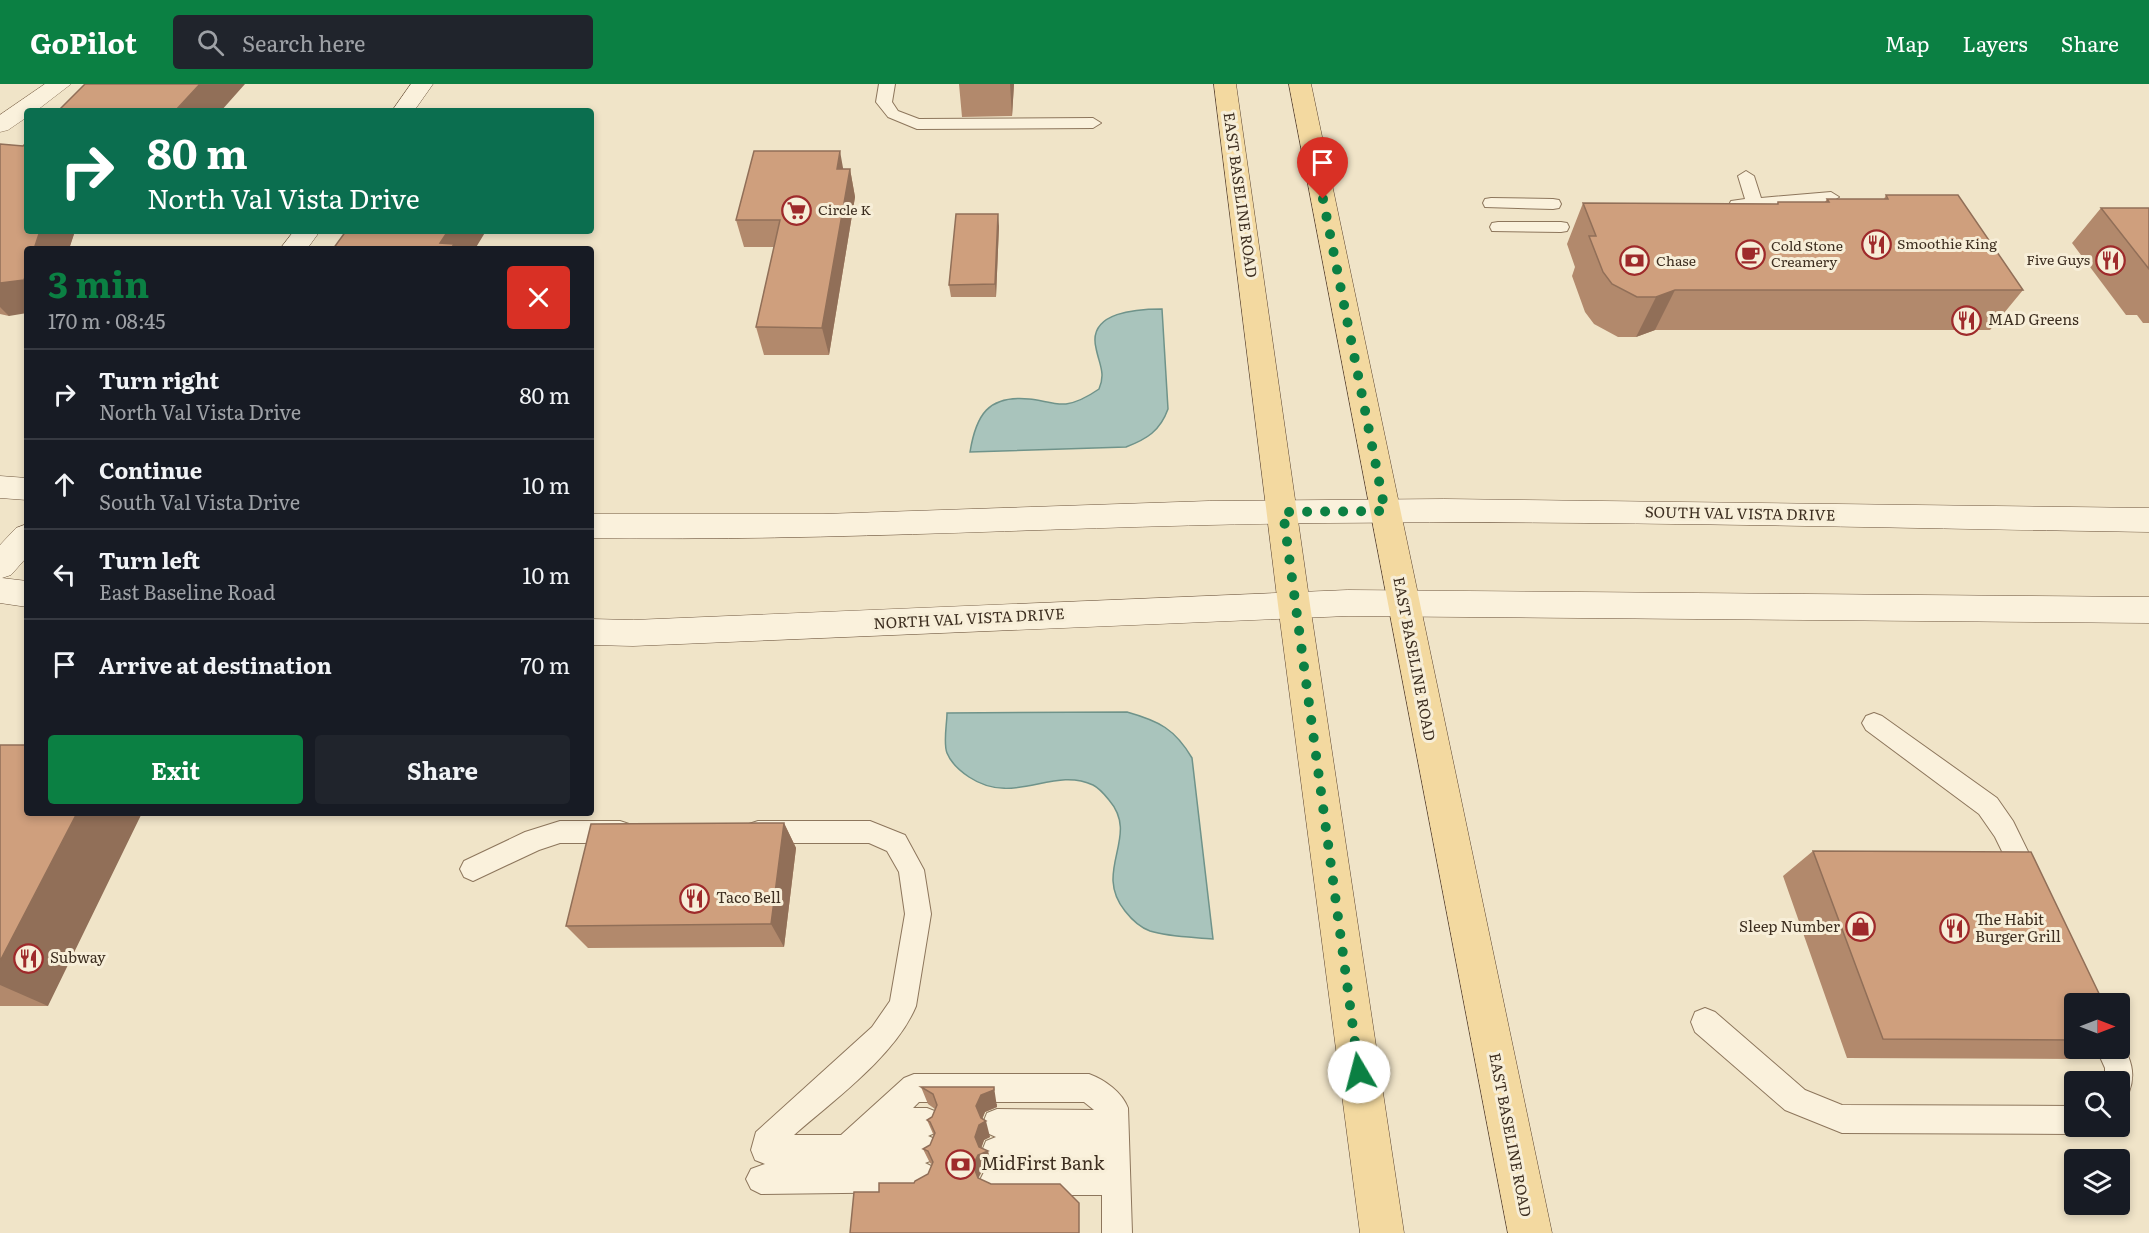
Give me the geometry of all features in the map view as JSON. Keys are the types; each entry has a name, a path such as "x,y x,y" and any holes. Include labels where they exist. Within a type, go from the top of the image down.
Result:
{"main road":[{"path":"25,108 60,84"},
{"path":"405,108 422,84"},
{"name":"EAST BASELINE ROAD","path":"1225,84 1294,605 1382,1233"},
{"name":"EAST BASELINE ROAD","path":"1300,84 1530,1233"},
{"path":"0,125 24,109"},
{"path":"296,246 306,234"},
{"path":"0,487 24,489"},
{"name":"SOUTH VAL VISTA DRIVE","path":"1283,512 1462,510 2149,520"},
{"path":"594,526 755,527 1283,512"},
{"path":"0,566 24,539"},
{"path":"0,590 24,594"},
{"path":"1403,603 2149,610"},
{"name":"NORTH VAL VISTA DRIVE","path":"594,632 645,633 1294,605 1403,603"}],"lane":[{"path":"887,84 884,102 893,114 917,124 1093,123"},
{"path":"1746,176 1735,214 1831,197"},
{"path":"1495,215 1557,216 1495,215"},
{"path":"1874,723 1988,806 2004,829 2039,901"},
{"path":"473,869 534,840 560,832 644,832"},
{"path":"739,832 870,832 896,843 911,870 918,914 903,1006 882,1037 766,1146 925,1149"},
{"path":"1705,1022 1795,1100 1842,1119 2064,1120"},
{"path":"847,1149 914,1088 1089,1088 1114,1108 1117,1233"},
{"path":"877,1121 925,1149"},
{"path":"996,1137 1116,1157"},
{"path":"761,1179 925,1149"},
{"path":"995,1180 1116,1157"}],"water":[{"path":"1162,309 1168,409 1157,429 1152,433 1126,447 970,452 980,418 994,404 1003,400 1029,399 1066,404 1084,398 1099,389 1102,373 1095,336 1099,326 1107,319 1117,315"},
{"path":"1127,712 1165,728 1179,740 1192,758 1213,939 1173,936 1150,931 1136,923 1125,911 1116,896 1113,882 1119,841 1118,814 1095,786 1078,780 1063,780 1017,788 986,785 959,769 951,760 946,749 947,713"}],"building":[{"path":"85,84 200,84 178,108 61,108"},
{"path":"0,144 23,146 24,234 39,234 35,246 24,246 24,280 0,283"},
{"path":"754,151 840,151 837,169 850,169 822,328 756,327 780,220 736,220"},
{"path":"1886,195 1958,195 2023,290 1675,290 1656,297 1637,297 1612,284 1603,272 1589,236 1596,236 1583,203 1778,204 1778,202 1829,202 1827,199 1888,199"},
{"path":"2101,208 2149,208 2149,269"},
{"path":"956,214 998,214 995,284 949,285"},
{"path":"344,234 446,234 440,243 454,244 453,246 335,246"},
{"path":"0,745 24,745 24,816 75,816 0,961"},
{"name":"Taco Bell","path":"784,823 771,924 566,926 591,824"},
{"path":"1813,851 2031,852 2099,993 2064,993 2064,1040 1883,1039"},
{"name":"MidFirst Bank","path":"921,1087 994,1087 994,1090 981,1095 976,1106 981,1118 986,1121 979,1125 975,1137 979,1147 988,1151 978,1155 973,1165 978,1178 991,1184 1060,1184 1079,1203 1079,1233 850,1233 854,1192 879,1192 879,1183 914,1183 928,1174 933,1162 928,1151 923,1149 930,1145 935,1133 927,1120 932,1117 937,1105 933,1094"}],"place":[{"name":"Circle K","path":"797,210"},
{"name":"Smoothie King","path":"1876,244"},
{"name":"Cold Stone Creamery","path":"1750,254"},
{"name":"Five Guys","path":"2111,260"},
{"name":"Chase","path":"1635,261"},
{"name":"MAD Greens","path":"1967,320"},
{"name":"Taco Bell","path":"695,898"},
{"name":"Sleep Number","path":"1861,927"},
{"name":"The Habit Burger Grill","path":"1954,929"},
{"name":"Subway","path":"29,958"},
{"name":"MidFirst Bank","path":"960,1164"}],"route":[{"path":"1323,199 1385,511 1283,512 1359,1072"}]}
